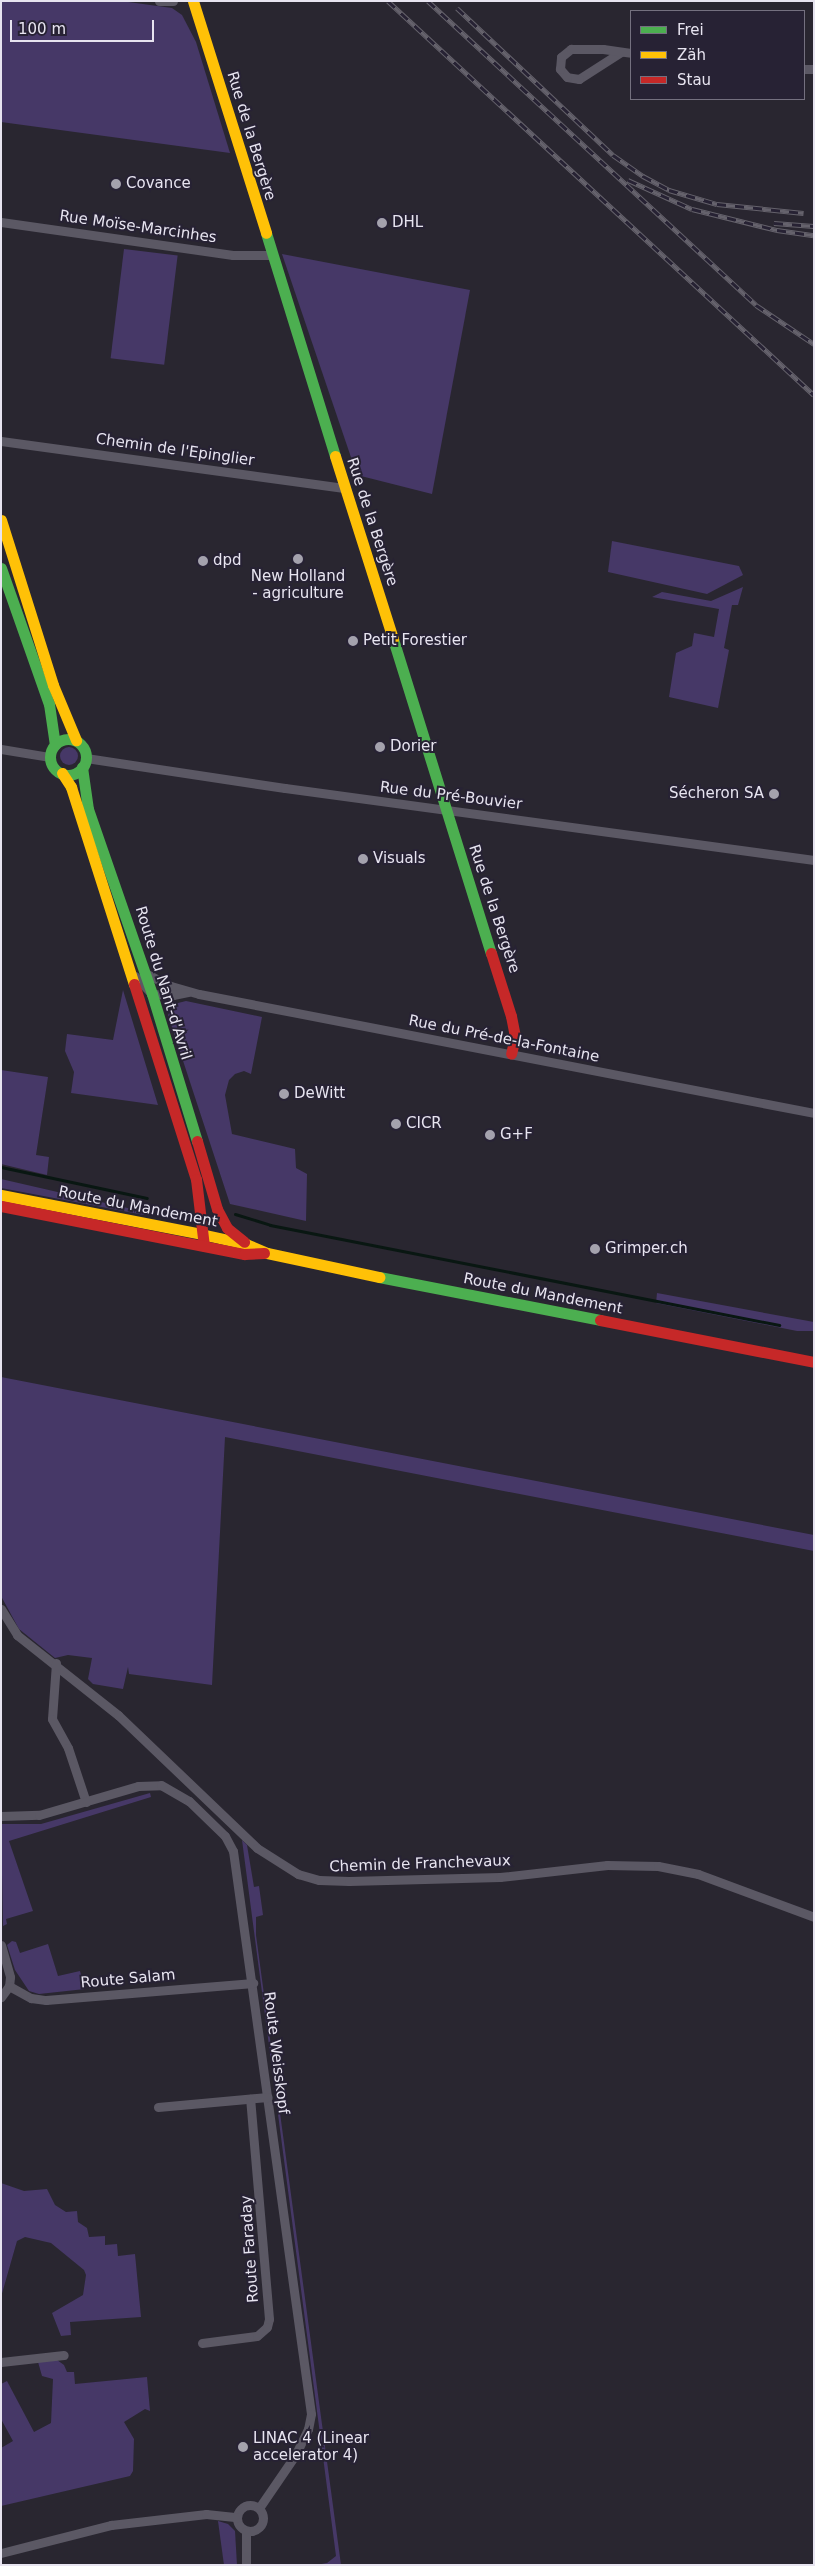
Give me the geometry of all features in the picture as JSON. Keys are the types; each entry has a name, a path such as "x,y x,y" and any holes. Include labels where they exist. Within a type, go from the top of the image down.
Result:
{"main road":[{"name":"Rue de la Bergère","path":"193,1 512,1016 515,1037 511,1054"},
{"path":"1,520 56,693 76,740 84,749 84,763 76,773 62,773 54,766 50,757 55,744 49,704 1,568"},
{"path":"55,744 63,739 76,740"},
{"name":"Route du Nant-d'Avril","path":"84,763 88,809 152,994 217,1209 227,1228 246,1244"},
{"name":"Route du Nant-d'Avril","path":"62,773 71,787 189,1156 199,1211 206,1235"},
{"name":"Route du Mandement","path":"1,1195 206,1235 246,1244 267,1253 814,1362"},
{"name":"Route du Mandement","path":"1,1206 244,1254 267,1253"},
{"name":"Route du Nant-d'Avril","path":"204,1246 206,1235 217,1209"},
{"path":"172,1228 182,1225 199,1211"}],"street":[{"path":"158,1 173,1"},
{"path":"621,52 579,79 567,77 560,69 561,57 571,49 621,52 630,53"},
{"name":"Rue Moïse-Marcinhes","path":"1,222 233,255 272,255"},
{"name":"Chemin de l'Epinglier","path":"1,441 346,488"},
{"path":"1,749 50,757"},
{"name":"Rue du Pré-Bouvier","path":"84,763 447,809 814,860"},
{"path":"131,971 152,994"},
{"name":"Rue du Pré-de-la-Fontaine","path":"145,973 189,992 814,1113"},
{"name":"Rue du Pré-de-la-Fontaine","path":"152,994 173,995 189,992"},
{"name":"Chemin de Franchevaux","path":"1,1609 17,1634 56,1663 118,1715 257,1848 298,1874 328,1881 358,1881 500,1877 607,1865 658,1866 698,1874 814,1917"},
{"path":"56,1663 52,1719 68,1748 86,1802"},
{"name":"Route Weisskopf","path":"1,1816 39,1815 138,1786 161,1785 189,1801 225,1836 238,1874 311,2414 308,2429 296,2454 259,2508"},
{"path":"1,1945 10,1977 9,1986 1,1997"},
{"name":"Route Salam","path":"9,1986 31,1998 46,2000 253,1983"},
{"path":"158,2107 268,2097"},
{"name":"Route Faraday","path":"202,2343 257,2336 267,2327 269,2319 250,2099"},
{"path":"1,2362 64,2355"},
{"path":"246,2505 259,2508 263,2514 262,2524 254,2531 246,2531 238,2524 237,2516 246,2505"},
{"path":"1,2553 111,2524 206,2514 237,2516"},
{"path":"246,2531 246,2565"}],"shaded area":[{"path":"1,1 121,1 172,8 182,15 196,42 230,153 1,122"},
{"path":"124,249 178,256 164,365 111,358"},
{"path":"282,254 470,290 432,494 357,475"},
{"path":"612,541 739,566 743,575 707,594 608,572"},
{"path":"743,587 738,605 732,605 724,648 729,650 718,708 669,697 676,653 692,646 694,633 714,637 719,609 652,597 662,592 711,601"},
{"path":"65,747 73,747 78,752 76,763 65,765 60,760 60,752"},
{"path":"123,990 158,1105 71,1093 74,1072 65,1051 67,1034 113,1040"},
{"path":"186,1001 262,1017 251,1074 244,1071 235,1074 229,1080 225,1095 232,1134 295,1149 296,1168 307,1174 306,1221 230,1204 168,1015 174,1004"},
{"path":"1,1070 48,1077 36,1155 49,1157 47,1175 1,1164"},
{"path":"1,1179 145,1212 144,1215 1,1188"},
{"path":"657,1293 814,1322 814,1331 797,1331 656,1303"},
{"path":"1,1377 814,1535 814,1551 225,1437 212,1685 129,1674 128,1667 123,1689 93,1684 88,1679 92,1658 68,1655 55,1658 19,1629 1,1596"},
{"path":"150,1793 151,1797 9,1841 33,1911 6,1919 7,1924 3,1926 1,1824 41,1824"},
{"path":"242,1840 247,1845 254,1887 259,1886 263,1915 256,1917 256,1935 341,2565 316,2565 327,2563 336,2556"},
{"path":"12,1941 16,1942 20,1953 48,1944 58,1976 80,1971 85,1989 39,1994 29,1991 15,1970 7,1945"},
{"path":"1,2183 24,2191 47,2189 55,2205 66,2212 77,2211 78,2222 87,2228 89,2237 105,2236 105,2245 117,2244 118,2256 135,2254 141,2317 70,2322 71,2335 61,2336 52,2313 83,2295 86,2275 84,2270 51,2243 25,2237 17,2241 1,2297"},
{"path":"57,2360 64,2365 67,2372 74,2372 75,2384 147,2377 150,2411 145,2409 124,2422 134,2439 133,2471 130,2476 1,2506 1,2448 13,2441 1,2419 1,2384 7,2381 34,2432 51,2423 53,2379 42,2376 38,2362"},
{"path":"218,2521 228,2524 235,2531 237,2565 224,2565"}],"waterway":[{"path":"1,1167 147,1198"},
{"path":"235,1214 270,1225 779,1325"}],"railway":[{"path":"388,1 814,395"},
{"path":"428,1 756,305 814,344"},
{"path":"457,8 613,155 643,176 669,190 717,204 804,213"},
{"path":"628,180 692,209 777,230 814,235"},
{"path":"774,223 814,226"}],"traffic: fast":[{"path":"266,233 335,456"},
{"path":"1,568 49,704 55,745"},
{"path":"393,639 491,953"},
{"path":"68,739 81,744 86,757 81,770 68,775 55,770 50,757 55,744 68,739"},
{"path":"82,767 88,809 152,994 197,1141"},
{"path":"379,1277 600,1320"}],"traffic: slow":[{"path":"193,1 266,233"},
{"path":"335,456 393,639"},
{"path":"1,520 53,685 76,740"},
{"path":"62,773 71,787 134,984"},
{"path":"1,1195 201,1234 246,1244 267,1253 379,1277"}],"traffic: jam":[{"path":"491,953 511,1016 515,1037 511,1054"},
{"path":"134,984 196,1179 204,1246"},
{"path":"197,1141 217,1209 227,1228 244,1242"},
{"path":"1,1206 244,1254 264,1253"},
{"path":"600,1320 814,1362"}],"place":[{"name":"Covance","path":"116,184"},
{"name":"DHL","path":"382,223"},
{"name":"New Holland - agriculture","path":"298,559"},
{"name":"dpd","path":"203,561"},
{"name":"Petit Forestier","path":"353,641"},
{"name":"Dorier","path":"380,747"},
{"name":"Sécheron SA","path":"774,794"},
{"name":"Visuals","path":"363,859"},
{"name":"DeWitt","path":"284,1094"},
{"name":"CICR","path":"396,1124"},
{"name":"G+F","path":"490,1135"},
{"name":"Grimper.ch","path":"595,1249"},
{"name":"LINAC 4 (Linear accelerator 4)","path":"243,2447"}]}
